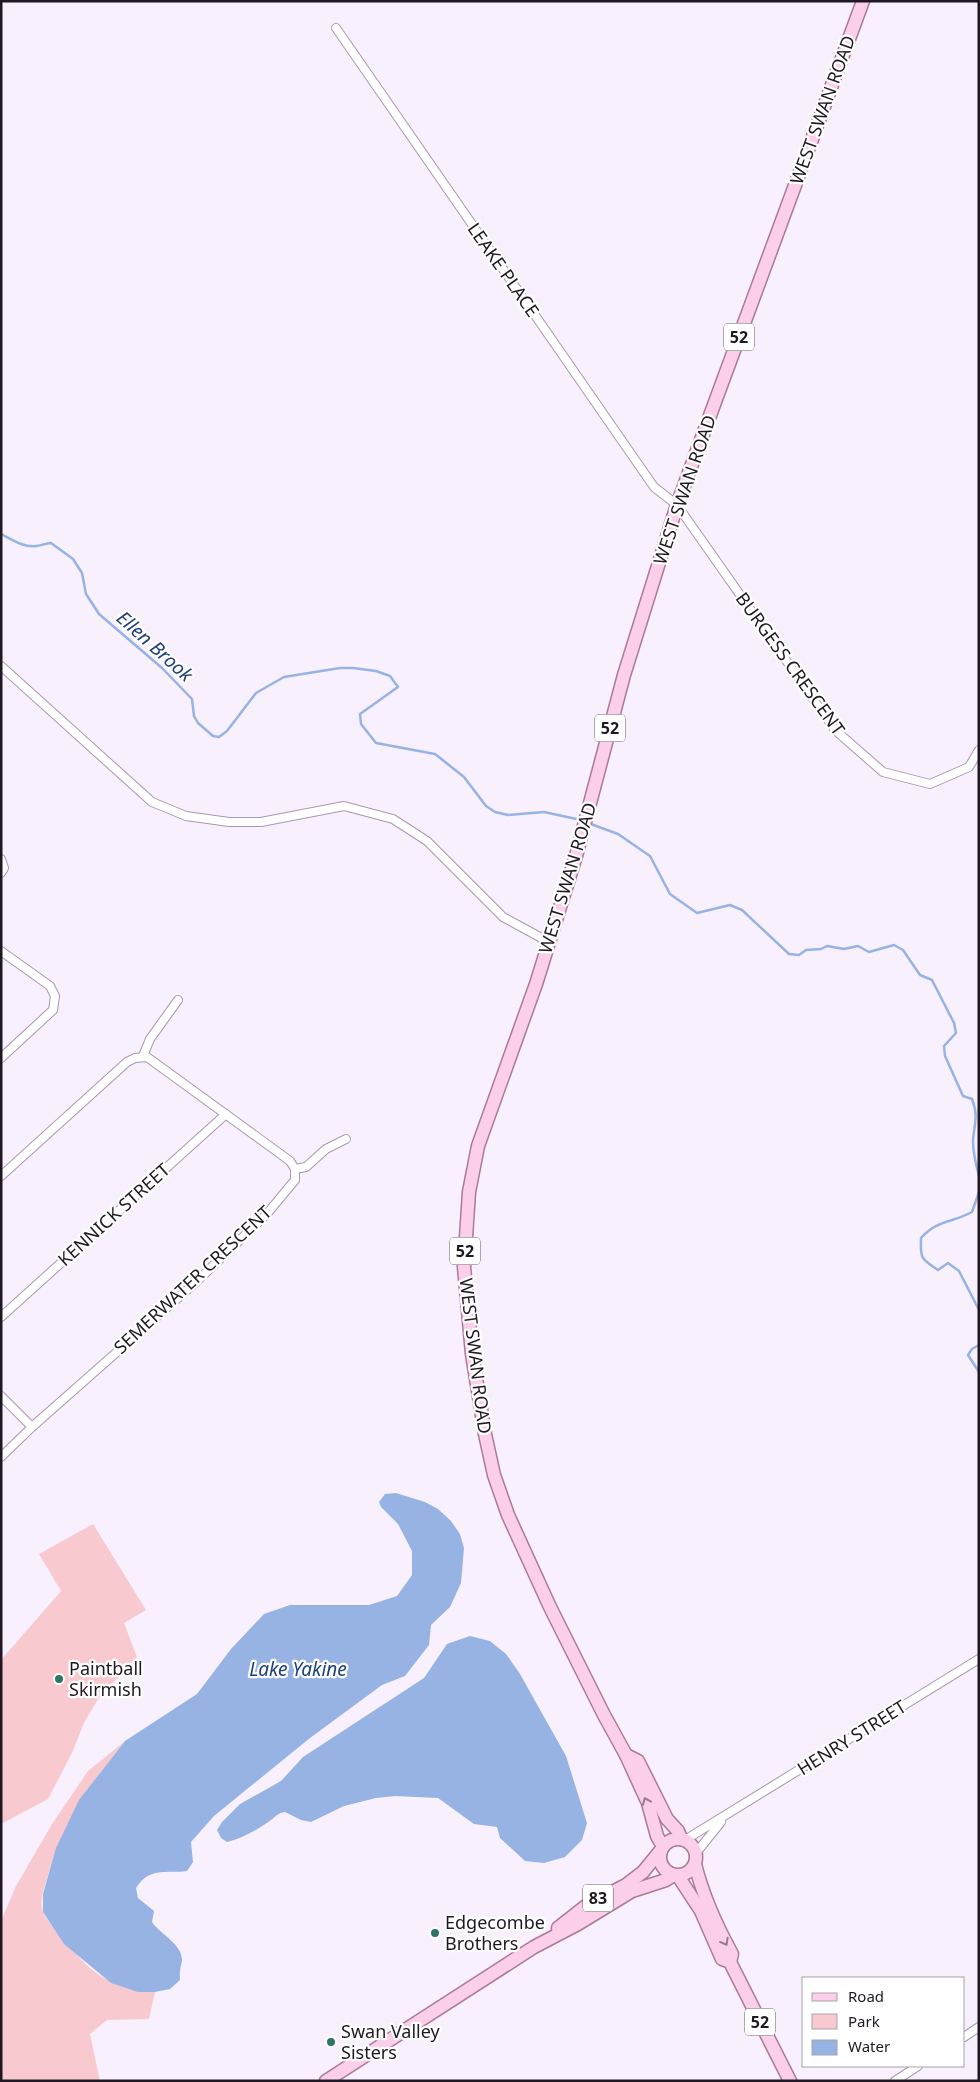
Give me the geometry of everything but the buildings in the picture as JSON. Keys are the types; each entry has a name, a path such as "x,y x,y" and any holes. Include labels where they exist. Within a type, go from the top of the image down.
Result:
{"main road":[{"name":"WEST SWAN ROAD","path":"662,1849 648,1803 626,1755 585,1678 508,1515 492,1466 472,1354 464,1267 469,1192 478,1146 506,1072 576,856 624,675 677,505 863,1"},
{"name":"WEST SWAN ROAD","path":"626,1755 638,1761 667,1819 683,1840"},
{"path":"662,1849 671,1840 683,1840"},
{"name":"52","path":"683,1840 690,1843 696,1858 700,1883 716,1925 732,1954 730,1962 790,2081"},
{"name":"52","path":"662,1849 660,1863 668,1873 676,1876 701,1911 722,1959 730,1962"},
{"name":"83","path":"534,1947 586,1906 626,1885 643,1872 662,1849"},
{"path":"676,1876 688,1873 696,1858"},
{"name":"83","path":"326,2081 534,1947 578,1924 632,1891 676,1876"}],"street":[{"name":"LEAKE PLACE","path":"336,28 654,488 677,505"},
{"name":"BURGESS CRESCENT","path":"677,505 835,730 883,772 930,784 969,767 979,750"},
{"path":"1,666 152,802 186,816 230,822 261,822 344,806 394,819 427,841 503,917 548,942"},
{"path":"1,859 4,868 1,873"},
{"path":"1,951 50,986 56,996 52,1010 1,1058"},
{"path":"143,1056 150,1039 178,1000"},
{"path":"1,1176 127,1062 143,1056 147,1057 290,1161 295,1169 306,1167 326,1149 346,1139"},
{"name":"KENNICK STREET","path":"1,1317 226,1114"},
{"name":"SEMERWATER CRESCENT","path":"1,1457 32,1427 195,1283 266,1216 295,1180 295,1169"},
{"path":"1,1396 32,1427"},
{"name":"HENRY STREET","path":"683,1840 726,1817 979,1659"},
{"name":"HENRY STREET","path":"696,1858 726,1817"},
{"path":"965,2036 979,2027"},
{"path":"895,2081 916,2067"}],"green space":[{"name":"Paintball Skirmish","path":"93,1524 146,1610 124,1623 137,1657 98,1699 84,1723 72,1753 48,1799 1,1824 1,1660 61,1591 39,1554"},
{"path":"125,1741 99,1774 69,1822 53,1858 43,1891 42,1908 48,1921 57,1932 82,1960 100,1975 121,1986 155,1992 149,2019 107,2020 90,2034 100,2081 1,2081 1,1921 16,1886 52,1824 88,1771"}],"water":[{"name":"Lake Yakine","path":"396,1493 425,1502 438,1509 451,1521 460,1534 464,1548 461,1583 450,1607 431,1625 429,1645 405,1676 382,1685 310,1738 214,1816 191,1842 193,1862 187,1871 159,1872 147,1876 141,1881 136,1888 138,1898 154,1911 152,1922 175,1944 181,1954 180,1980 170,1989 155,1992 138,1992 111,1983 64,1944 43,1912 43,1894 56,1848 79,1800 125,1741 197,1694 231,1649 264,1614 290,1605 369,1605 397,1596 412,1575 412,1551 398,1524 381,1507 379,1502 385,1494"},
{"path":"470,1636 490,1641 506,1654 520,1674 566,1756 587,1823 582,1840 565,1857 544,1863 525,1861 500,1838 497,1827 474,1824 438,1798 395,1796 376,1798 344,1806 311,1822 301,1820 285,1812 238,1839 227,1842 221,1838 217,1830 222,1822 240,1804 281,1781 303,1757 424,1678 447,1644"}],"waterway":[{"name":"Ellen Brook","path":"1,534 27,546 51,543 73,559 82,573 86,594 99,614 162,668 192,699 194,716 198,723 213,736 219,737 227,731 256,693 284,677 340,668 376,671 390,676 398,687 360,714 361,724 376,743 435,754 464,777 486,806 495,812 508,815 544,812 581,820"},
{"name":"Ellen Brook","path":"588,823 618,834 650,856 670,894 697,913 730,905 742,910 789,954 799,955 806,950 821,949 827,946 844,949 858,946 869,952 894,945 903,950 920,975 932,980 954,1023 956,1033 944,1046 945,1056 963,1096 972,1099 974,1105 976,1116 973,1146 979,1176"},
{"name":"Ellen Brook","path":"979,1192 972,1212 933,1228 921,1238 921,1254 925,1260 938,1270 948,1263 959,1271 979,1310"},
{"name":"Ellen Brook","path":"979,1345 972,1349 968,1355 979,1372"}],"place":[{"name":"Paintball Skirmish","path":"59,1679"},
{"name":"Edgecombe Brothers","path":"435,1933"},
{"name":"Swan Valley Sisters","path":"331,2042"}]}
